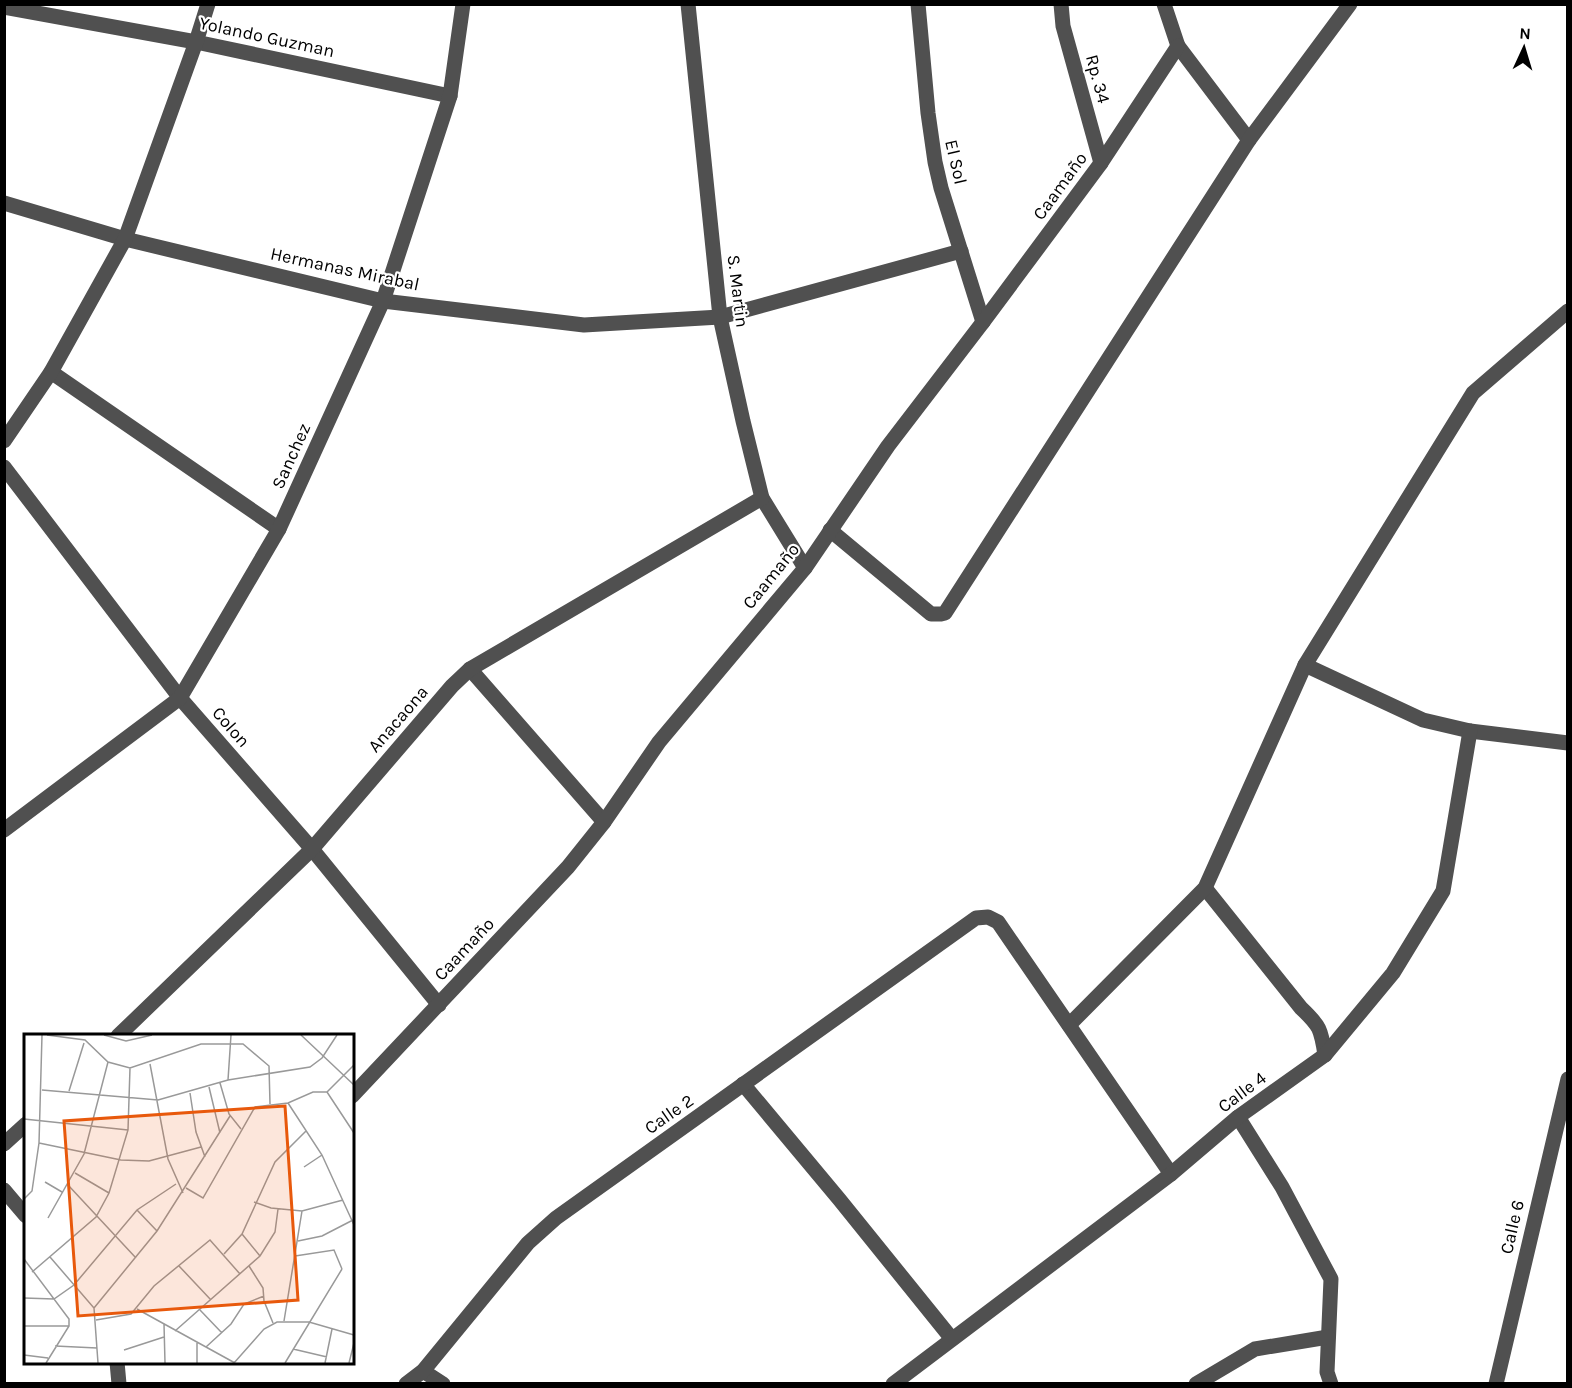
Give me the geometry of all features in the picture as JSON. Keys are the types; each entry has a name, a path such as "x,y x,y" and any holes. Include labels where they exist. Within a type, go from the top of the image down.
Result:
{"street":[{"path":"4,441 51,372 124,239 208,4"},
{"name":"Sanchez","path":"4,830 180,698 279,530 383,301 450,96 463,4"},
{"name":"S. Martin","path":"688,4 720,317 762,498 805,568"},
{"name":"El Sol","path":"918,4 931,139 941,188 983,322"},
{"name":"Rp. 34","path":"1061,4 1064,26 1101,163"},
{"path":"1164,4 1178,46 1250,140"},
{"path":"830,530 931,614 945,613 1250,140 1350,4"},
{"name":"Yolando Guzman","path":"4,7 196,42 450,96"},
{"name":"Caamaño","path":"354,1094 568,867 604,822 654,748 805,568 888,446 1101,163 1178,46"},
{"name":"Hermanas Mirabal","path":"4,203 124,239 383,301 584,324 720,317 961,251"},
{"path":"1171,1174 1069,1025 1205,888 1305,665 1473,393 1568,311"},
{"path":"51,372 279,530"},
{"name":"Colon","path":"4,467 180,698 312,849 439,1005"},
{"name":"Anacaona","path":"119,1034 312,849 452,686 470,669 762,498"},
{"path":"1305,665 1423,720 1470,730 1568,743"},
{"path":"470,669 604,822"},
{"name":"Calle 4","path":"893,1383 1171,1174 1238,1117 1325,1055 1393,973 1443,891 1470,730"},
{"path":"1205,888 1301,1008 1317,1023 1322,1035 1325,1055"},
{"name":"Calle 2","path":"406,1383 423,1371 528,1243 556,1218 976,918 988,917 998,922 1069,1025"},
{"name":"Calle 6","path":"1496,1383 1568,1079"},
{"path":"743,1084 952,1339"},
{"path":"1238,1117 1282,1187 1331,1279 1327,1372 1331,1383"},
{"path":"4,1144 24,1126"},
{"path":"4,1190 24,1214"},
{"path":"1196,1383 1256,1349 1328,1337"},
{"path":"117,1364 119,1383"},
{"path":"423,1371 442,1383"}]}
